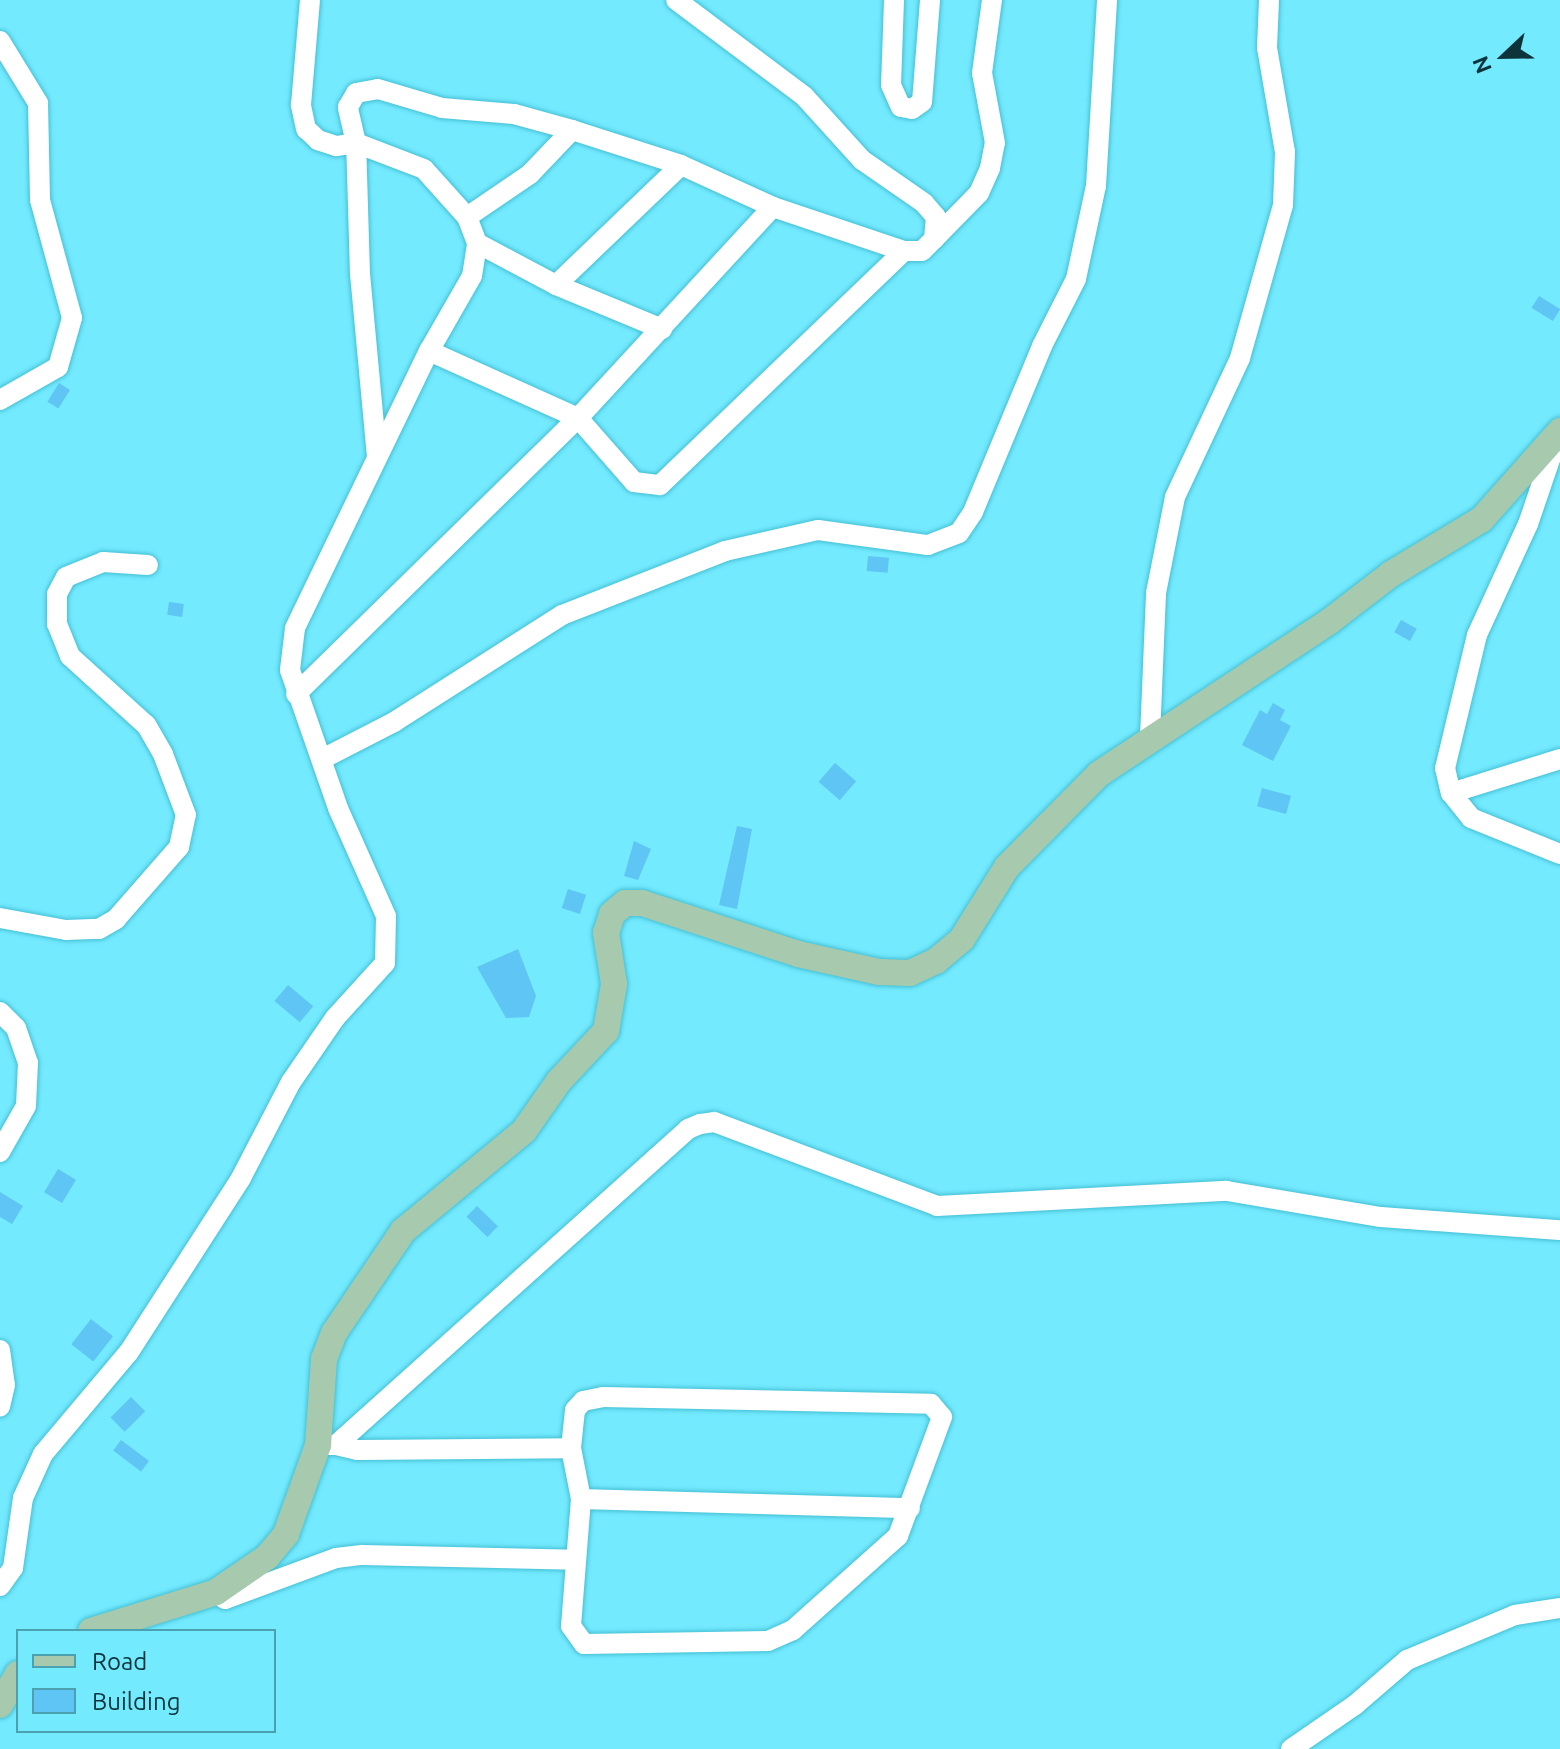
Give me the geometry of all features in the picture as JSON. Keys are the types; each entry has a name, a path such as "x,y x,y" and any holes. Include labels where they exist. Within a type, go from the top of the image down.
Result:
{"main road":[{"path":"97,1629 216,1592 267,1557 286,1534 327,1445 324,1359 334,1333 403,1231 524,1131 559,1081 606,1031 614,984 606,933 612,914 625,903 642,903 798,954 879,972 910,973 962,939 1007,867 1109,765 1224,693 1391,574 1482,519 1560,432"},
{"path":"0,1705 16,1677"}],"street":[{"path":"0,1586 13,1568 23,1498 43,1454 129,1352 241,1178 291,1082 335,1018 385,963 386,916 338,808 324,758 296,694 290,670 295,628 429,351 472,276 477,243 467,217 424,169 356,143 336,146 306,129 301,105 310,0"},
{"path":"676,0 804,96 862,160 924,203 936,217 934,239"},
{"path":"894,0 891,85 901,107 912,109 922,102 930,0"},
{"path":"377,458 360,274 356,143 348,107 356,93 378,89 442,108 514,114 572,130 681,165 773,207 904,251 922,251 979,193 990,168 995,143 982,73 992,0"},
{"path":"324,758 394,722 562,615 725,551 818,530 928,545 959,533 973,512 1042,346 1076,279 1096,186 1107,0"},
{"path":"1150,737 1156,593 1175,497 1240,358 1283,205 1285,152 1267,48 1269,0"},
{"path":"0,41 38,103 40,200 72,318 58,367 0,400"},
{"path":"467,217 530,174 572,130"},
{"path":"556,285 681,165"},
{"path":"296,694 578,418 773,207"},
{"path":"477,243 556,285 662,329"},
{"path":"429,351 578,418 634,482 660,485 904,251"},
{"path":"1560,432 1528,524 1477,635 1447,745 1451,793 1460,808 1485,827 1560,854"},
{"path":"0,918 66,930 99,929 116,919 179,847 186,815 163,754 146,725 70,656 57,624 57,594 66,577 103,562 148,565"},
{"path":"1451,793 1560,759"},
{"path":"0,1012 16,1028 28,1063 26,1106 0,1152"},
{"path":"327,1445 688,1129 700,1124 714,1122 937,1206 1227,1191 1381,1217 1560,1230"},
{"path":"0,1350 5,1385 0,1406"},
{"path":"603,1397 931,1404 942,1417 898,1536 793,1630 768,1641 584,1644 571,1626 581,1499 571,1448 575,1410 583,1401 603,1397"},
{"path":"327,1445 357,1450 571,1448"},
{"path":"581,1499 910,1508"},
{"path":"216,1592 225,1599 336,1558 362,1555 575,1560"},
{"path":"1291,1749 1355,1705 1407,1660 1515,1615 1560,1608"}],"building":[{"path":"1539,296 1560,309 1553,321 1532,308"},
{"path":"59,383 70,390 58,409 47,402"},
{"path":"868,556 889,558 888,573 867,571"},
{"path":"169,602 184,604 182,617 167,615"},
{"path":"1401,620 1417,629 1410,641 1394,632"},
{"path":"1273,703 1285,710 1280,720 1291,726 1273,761 1242,745 1260,710 1267,714"},
{"path":"835,763 856,781 840,800 819,782"},
{"path":"1262,788 1291,796 1286,814 1257,806"},
{"path":"737,826 752,829 737,909 719,905"},
{"path":"634,841 651,849 638,880 624,876"},
{"path":"568,889 586,895 580,914 562,908"},
{"path":"518,949 536,996 529,1017 506,1018 477,967"},
{"path":"288,985 313,1006 300,1022 275,1001"},
{"path":"58,1169 76,1180 62,1203 44,1192"},
{"path":"0,1192 23,1206 12,1224 0,1217"},
{"path":"477,1206 498,1226 487,1237 467,1217"},
{"path":"91,1319 113,1336 93,1361 71,1344"},
{"path":"131,1397 145,1411 125,1432 110,1418"},
{"path":"121,1440 149,1461 141,1471 113,1450"}]}
